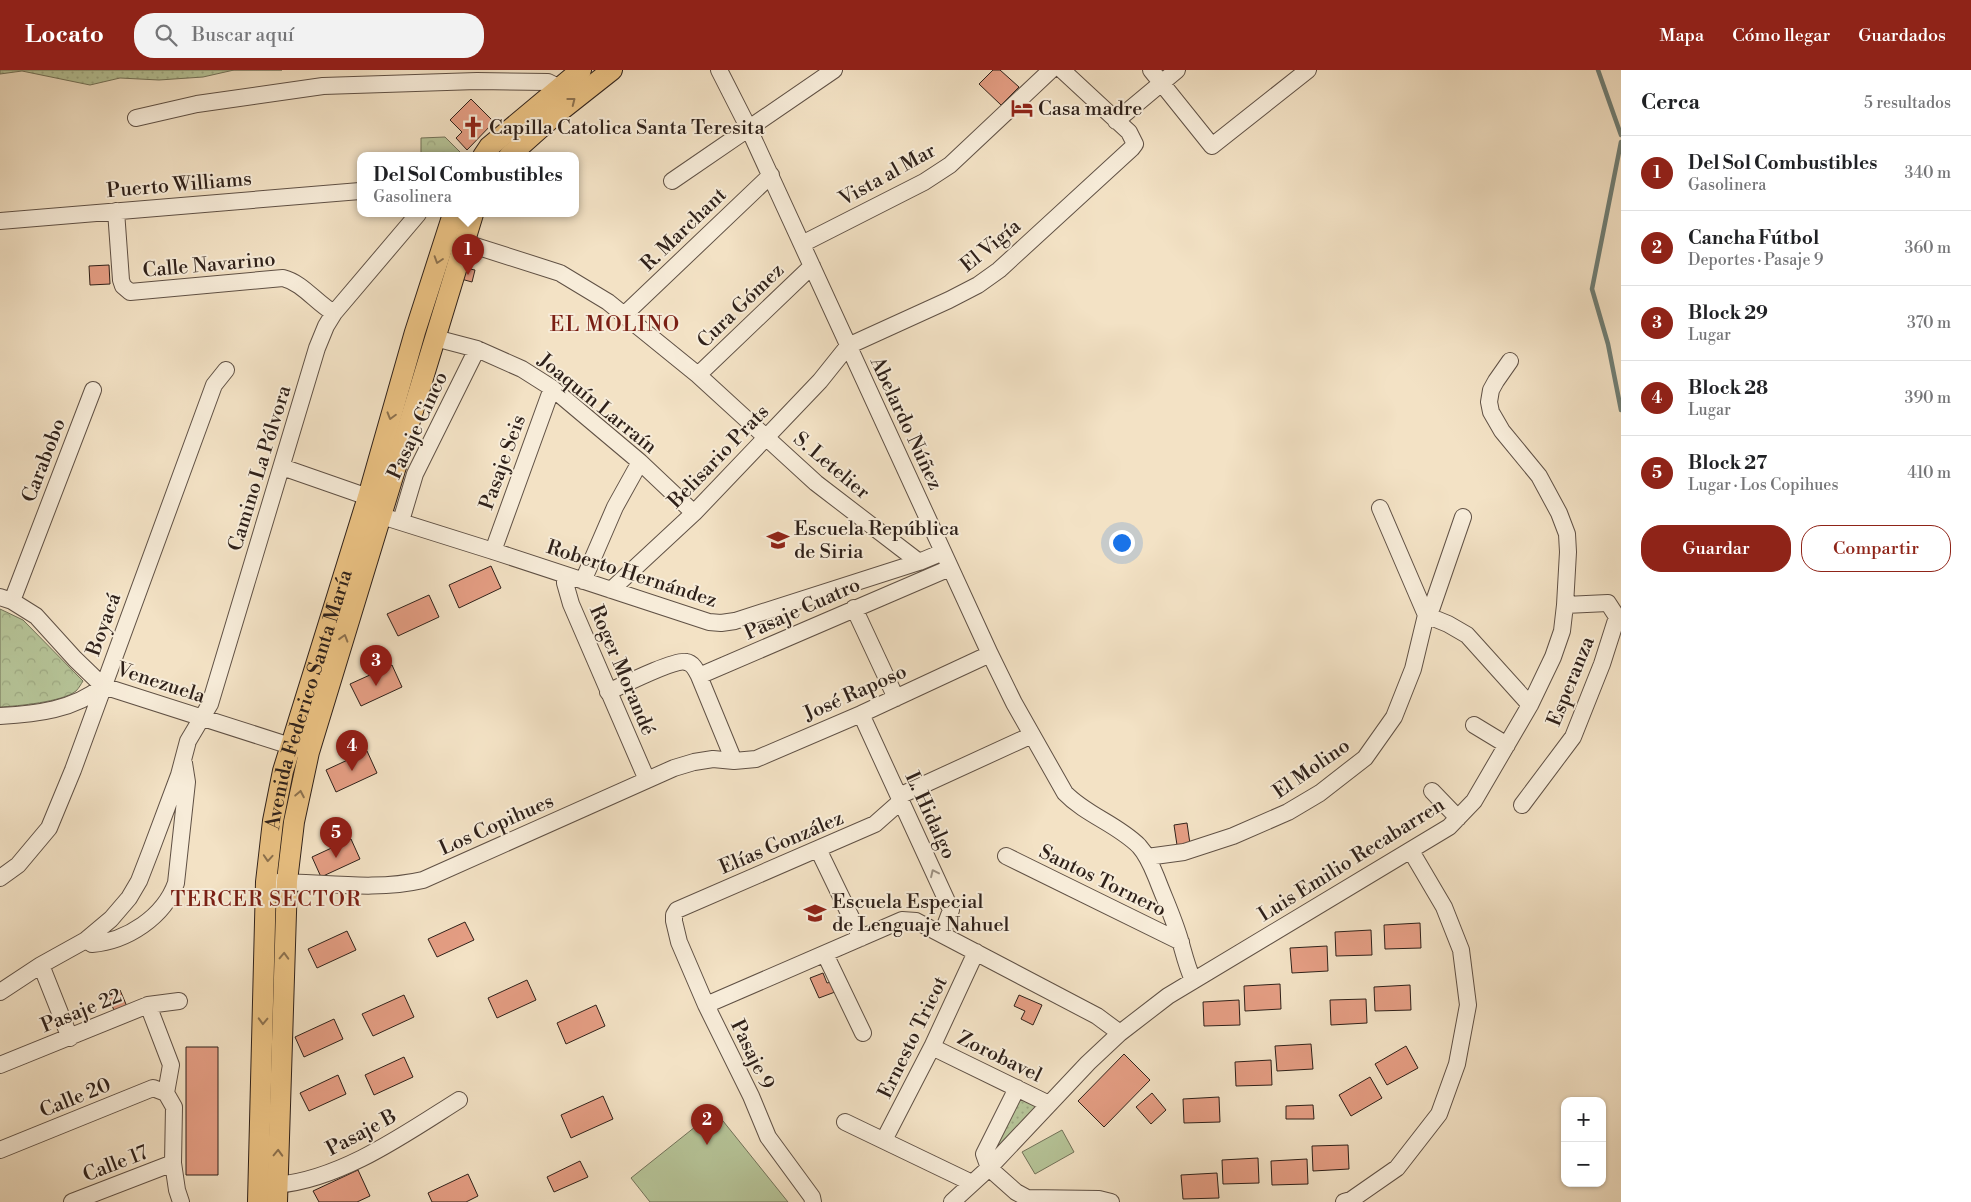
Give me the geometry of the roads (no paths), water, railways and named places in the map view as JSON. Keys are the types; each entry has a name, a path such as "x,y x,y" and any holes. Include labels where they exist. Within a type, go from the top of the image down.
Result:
{"main road":[{"path":"486,152 489,147 581,70"},
{"path":"513,152 554,115 612,70"},
{"name":"Avenida Federico Santa María","path":"258,1202 266,882 274,813 300,749 371,508 415,332 452,217"},
{"name":"Avenida Federico Santa María","path":"371,508 435,338 472,217"},
{"name":"Avenida Federico Santa María","path":"277,1194 287,881 300,749"}],"street":[{"name":"Abelardo Núñez","path":"719,70 771,175 990,654 1032,735 1065,793 1076,804 1100,817 1121,832 1148,857 1181,942 1193,980"},
{"path":"672,181 748,127 834,70"},
{"name":"Vista al Mar","path":"802,244 924,182 950,165 1051,70"},
{"path":"1062,70 1116,121 1156,76 1177,70"},
{"path":"1156,76 1212,146 1308,70"},
{"path":"136,118 197,104 323,86 477,81 548,82 560,88"},
{"name":"El Vigía","path":"848,346 978,286 999,270 1132,148 1135,144 1129,132 1116,121"},
{"name":"R. Marchant","path":"625,314 771,175"},
{"name":"Puerto Williams","path":"0,221 357,191"},
{"name":"Calle Navarino","path":"116,211 121,280 123,286 130,292 283,278 292,280 323,307 334,313"},
{"name":"Camino La Pólvora","path":"0,992 41,965 86,940 119,911 139,881 179,775 188,741 210,704 317,348 326,326 334,313 415,217"},
{"name":"S. Letelier","path":"463,242 560,273 625,314 698,375 816,483 919,562"},
{"name":"Cura Gómez","path":"698,375 812,266"},
{"name":"Joaquín Larraín","path":"435,338 476,349 522,369 552,388 640,462 694,513"},
{"name":"Belisario Prats","path":"611,590 694,513 765,436 820,381 848,346"},
{"name":"Pasaje Cinco","path":"401,521 415,474 476,349"},
{"name":"Luis Emilio Recabarren","path":"952,1202 989,1168 1088,1063 1120,1034 1168,996 1449,827 1474,802 1530,705 1553,657 1562,630 1566,605 1567,534 1559,513 1539,476 1502,431 1491,412 1491,390 1510,361"},
{"name":"Boyacá","path":"0,878 18,865 49,828 73,770 214,386 226,370"},
{"name":"Pasaje Seis","path":"493,551 552,388"},
{"name":"Carabobo","path":"6,599 93,390"},
{"path":"583,581 614,507 640,462"},
{"name":"Roberto Hernández","path":"282,467 401,521 697,619 722,623 735,621 919,562 943,552"},
{"path":"1380,508 1426,615 1448,624 1467,635 1530,705"},
{"name":"El Molino","path":"1148,857 1184,852 1233,836 1288,812 1320,793 1365,758 1394,716 1413,669 1426,615 1432,607 1464,517"},
{"name":"Pasaje Cuatro","path":"696,670 950,568"},
{"name":"Roger Morandé","path":"565,575 567,593 647,780"},
{"name":"Venezuela","path":"6,599 36,616 75,659 103,686 300,749"},
{"name":"Esperanza","path":"1522,806 1573,737 1602,664 1617,617 1608,603 1566,605"},
{"path":"854,608 896,698"},
{"name":"José Raposo","path":"734,761 756,758 861,714 990,654"},
{"path":"608,692 682,661 696,670 734,761"},
{"path":"0,716 24,715 64,707 90,697 103,686"},
{"name":"L. Hidalgo","path":"861,714 951,910 942,934"},
{"path":"1474,725 1507,745"},
{"name":"Elías González","path":"674,915 677,910 875,824 900,798 1032,735"},
{"name":"Camino La Pólvora","path":"86,940 92,944 102,943 133,931 158,913 172,896 176,883 187,782 183,757"},
{"name":"Los Copihues","path":"266,882 287,881 361,887 405,885 424,880 647,780 694,762 713,759 734,761"},
{"path":"1432,791 1458,818"},
{"path":"818,849 861,938"},
{"path":"1344,1202 1351,1200 1397,1168 1439,1114 1457,1064 1468,1006 1461,950 1444,907 1411,851"},
{"name":"Santos Tornero","path":"1006,856 1181,942"},
{"name":"Pasaje 9","path":"674,915 674,928 679,942 706,1005 751,1096 768,1137 812,1197 813,1202"},
{"path":"706,1005 902,920 916,921 942,934 1097,1016 1120,1034"},
{"name":"Ernesto Tricot","path":"884,1140 932,1047 976,952"},
{"path":"825,954 863,1033"},
{"path":"41,965 70,1038"},
{"name":"Pasaje 22","path":"0,1065 148,1006 179,1001"},
{"path":"148,1006 171,1065 166,1093 174,1107 174,1163 177,1190 181,1202"},
{"name":"Zorobavel","path":"932,1047 1049,1104"},
{"name":"Calle 20","path":"0,1150 153,1088 166,1093"},
{"path":"1017,1088 984,1154 989,1168 1016,1192 1027,1198 1099,1198 1111,1202"},
{"name":"Pasaje B","path":"277,1194 294,1184 329,1173 386,1145 459,1100"},
{"path":"845,1122 972,1183"},
{"name":"Calle 17","path":"72,1202 174,1163"}],"waterway":[{"path":"1598,70 1621,135"},
{"path":"1621,142 1592,289 1608,344 1621,410"}],"place":[{"name":"Casa madre","path":"1022,108"},
{"name":"Capilla Catolica Santa Teresita","path":"473,127"},
{"name":"Del Sol Combustibles","path":"468,275"},
{"name":"Escuela República de Siria","path":"778,540"},
{"name":"Block 29","path":"376,686"},
{"name":"Block 28","path":"352,771"},
{"name":"Block 27","path":"336,858"},
{"name":"Escuela Especial de Lenguaje Nahuel","path":"815,913"},
{"name":"Cancha Fútbol","path":"707,1145"}],"district":[{"name":"EL MOLINO","path":"615,324"},
{"name":"TERCER SECTOR","path":"266,899"}]}
